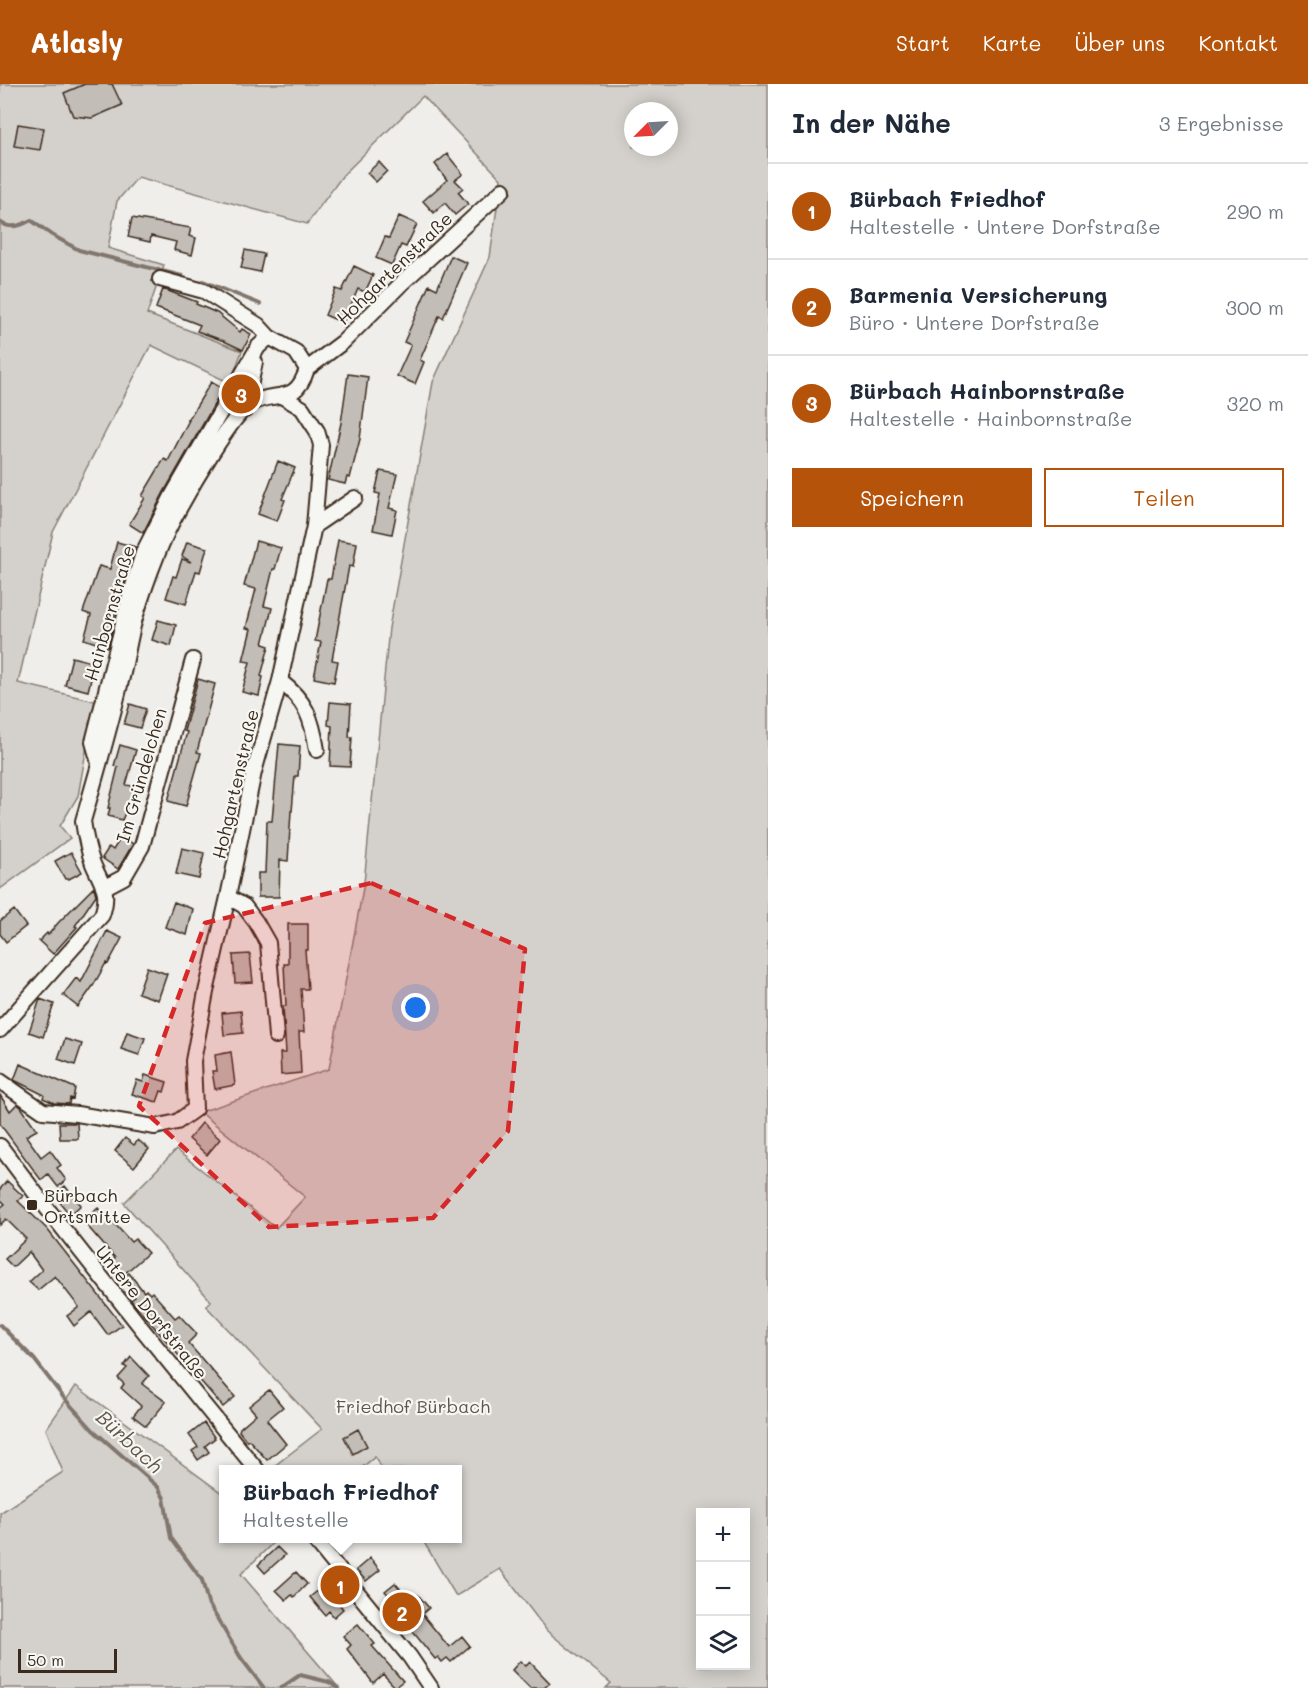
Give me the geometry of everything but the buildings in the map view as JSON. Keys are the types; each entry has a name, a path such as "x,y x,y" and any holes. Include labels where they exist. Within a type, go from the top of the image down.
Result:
{"street":[{"name":"Hohgartenstraße","path":"307,369 343,342 402,283 502,190"},
{"path":"160,279 204,291 258,326 269,337 296,352 307,369 297,390 283,397"},
{"name":"Hainbornstraße","path":"100,764 93,742 143,553 177,487 258,347 269,337"},
{"name":"Hainbornstraße","path":"244,410 255,354"},
{"name":"Hohgartenstraße","path":"0,1081 43,1111 77,1114 155,1127 177,1122 195,1109 194,1061 206,992 254,772 280,681 314,526 321,445 317,431 302,408 283,397"},
{"name":"Hainbornstraße","path":"105,888 86,840 83,821 100,764 135,618 155,562 178,510 225,434 250,404 283,397"},
{"path":"314,526 355,498"},
{"name":"Im Gründelchen","path":"105,888 124,877 142,846 192,660"},
{"path":"280,681 296,693 305,707 314,728 317,750"},
{"path":"0,1030 102,915 106,903 105,888"},
{"path":"228,897 243,906 256,922 268,943 276,1036"},
{"name":"Untere Dorfstraße","path":"0,1146 128,1312 253,1465"},
{"path":"316,1543 410,1657 431,1688"}],"highlighted area":[{"path":"371,883 525,949 508,1131 433,1218 269,1227 139,1106 205,923"}],"green space":[{"name":"Friedhof Bürbach","path":"0,84 768,84 768,1688 606,1688 611,1683 547,1631 500,1569 456,1596 424,1543 462,1543 462,1465 380,1465 375,1457 365,1465 276,1465 322,1429 206,1306 211,1301 124,1203 176,1150 276,1228 305,1197 200,1112 329,1069 364,883 389,628 433,382 490,257 501,179 423,96 343,175 307,224 138,177 117,201 108,248 164,265 147,314 242,351 230,383 151,345 53,532 18,683 95,701 78,796 60,826 70,838 0,889"},
{"path":"76,1386 219,1491 219,1543 273,1543 241,1574 339,1688 0,1688 0,1513 63,1472 46,1429"}],"waterway":[{"path":"0,222 8,226 16,226 31,220 79,250 182,276"},
{"path":"203,281 260,304"},
{"name":"Bürbach","path":"0,1325 34,1359 64,1398 93,1430 158,1487 164,1498 171,1538 202,1580 208,1603 241,1658 264,1688"},
{"name":"Bürbach","path":"281,1688 300,1675 329,1682 338,1688"}],"place":[{"name":"Bürbach Hainbornstraße","path":"241,394"},
{"name":"Bürbach Ortsmitte","path":"32,1205"},
{"name":"Bürbach Friedhof","path":"340,1585"},
{"name":"Barmenia Versicherung","path":"402,1612"}]}
